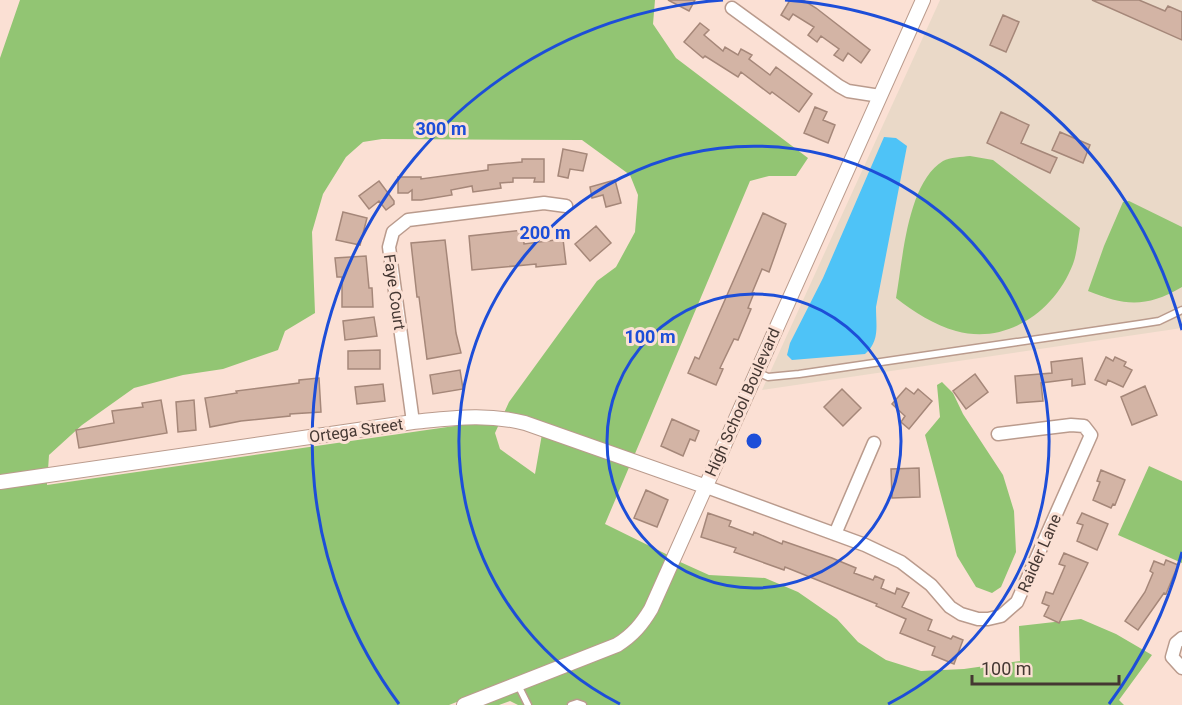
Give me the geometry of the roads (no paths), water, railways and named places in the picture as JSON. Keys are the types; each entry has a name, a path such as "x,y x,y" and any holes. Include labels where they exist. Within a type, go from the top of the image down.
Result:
{"street":[{"name":"High School Boulevard","path":"464,705 617,645 632,635 643,623 923,0"},
{"path":"732,8 839,86 848,91 880,96"},
{"name":"Faye Court","path":"413,422 389,247 393,232 408,220 544,203 566,206"},
{"name":"Ortega Street","path":"0,482 467,416 501,417 525,423 704,486"},
{"name":"Raider Lane","path":"704,486 865,545 901,562 931,585 950,607 961,614 978,619 988,619 1001,615 1017,602 1090,435 1084,426 1071,424 998,434"},
{"path":"835,534 874,443"},
{"path":"1182,638 1176,643 1172,657 1182,668"}],"lane":[{"path":"756,372 768,377 799,374 1159,321 1182,310"},
{"path":"518,685 528,705"},
{"path":"571,705 577,703 583,705"}],"water":[{"path":"884,137 896,138 907,146 876,307 876,333 873,344 865,354 792,360 787,355 790,343 823,278"}]}
